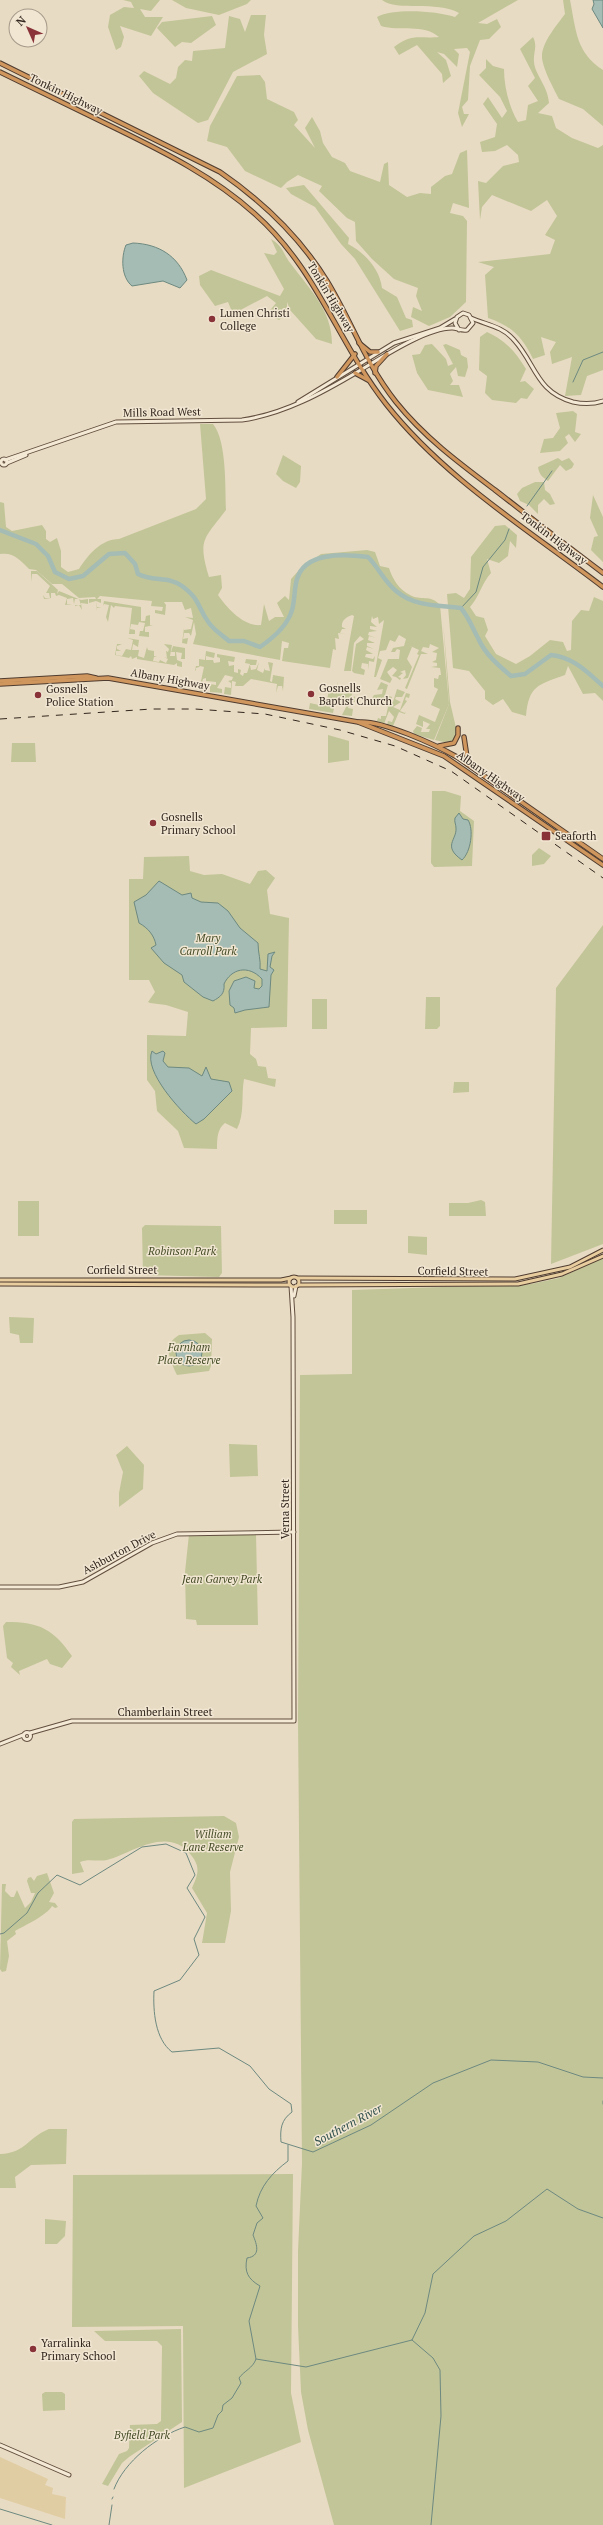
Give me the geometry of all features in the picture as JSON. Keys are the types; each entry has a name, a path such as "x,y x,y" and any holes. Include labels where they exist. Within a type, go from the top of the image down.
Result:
{"highway":[{"name":"Tonkin Highway","path":"0,63 190,156 230,179 275,216 308,253 328,282 366,359 408,416 449,455 603,573"},
{"name":"Tonkin Highway","path":"0,72 173,157 207,176 239,200 271,229 296,258 320,293 374,387 400,421 441,463 603,587"},
{"path":"357,341 370,352 378,352"},
{"path":"337,377 355,354"},
{"path":"376,374 376,366 387,354"},
{"path":"356,373 363,375 374,387"},
{"name":"Albany Highway","path":"0,682 87,676 115,679 385,726 434,745 468,764 603,858"},
{"name":"Albany Highway","path":"358,722 444,756 603,865"},
{"path":"434,745 442,746 454,743 458,735 458,728"},
{"path":"464,737 468,764"}],"main road":[{"path":"479,321 467,330 459,330 455,323 457,317 465,313 479,321 498,327 514,340 545,388 557,397 578,403 603,401"},
{"name":"Mills Road West","path":"297,403 378,352 401,340 452,322 457,317"},
{"path":"472,318 472,326"},
{"name":"Mills Road West","path":"6,461 116,422 242,420 278,412 312,398 417,338 452,328 459,330"},
{"path":"1,463 6,461"},
{"path":"1,463 6,461"},
{"name":"Corfield Street","path":"0,1280 281,1280 297,1278 501,1280 545,1274 570,1267 603,1250"},
{"name":"Corfield Street","path":"0,1284 518,1284 562,1274 603,1256"},
{"path":"291,1278 291,1285"},
{"path":"297,1278 297,1285"},
{"path":"340,1279 354,1281 355,1284"},
{"path":"471,1280 481,1281 482,1285"},
{"name":"Verna Street","path":"291,1285 293,1298 294,1721"},
{"name":"Verna Street","path":"293,1298 297,1285"},
{"name":"Ashburton Drive","path":"0,1587 54,1587 78,1583 94,1577 158,1540 183,1533 294,1532"},
{"name":"Chamberlain Street","path":"0,1744 23,1737 28,1739 30,1735 38,1731 72,1721 294,1721"},
{"name":"Chamberlain Street","path":"23,1737 26,1732 30,1735"},
{"path":"0,2444 69,2475"}],"green space":[{"path":"123,0 160,0 151,11 140,9 145,17 163,17 151,36 120,26 124,37 121,47 116,50 108,27 110,15 124,7 134,8 131,2"},
{"path":"172,0 251,0 247,4 219,15 186,8"},
{"path":"382,0 518,0 478,23 487,24 497,19 501,27 489,39 480,40 470,66 468,100 462,107 464,114 469,114 462,127 458,113 470,52 467,48 454,49 459,54 457,67 444,54 437,52 446,60 451,76 443,83 442,74 417,45 399,55 394,47 411,38 439,37 426,30 388,28 381,26 377,17 384,14 404,11 437,13 455,17 459,13 450,9 439,7 397,5"},
{"path":"563,0 570,0 576,31 582,48 587,56 603,70 603,126 583,109 559,99 548,77 542,60 545,44 565,14"},
{"path":"251,15 266,15 264,35 267,54 233,72 208,120 198,123 153,93 139,76 144,71 170,84 176,78 178,67 185,60 192,61 193,51 225,48 229,16 240,19 245,32"},
{"path":"212,16 216,25 191,43 182,42 175,47 157,28 162,22"},
{"path":"533,37 535,44 535,67 546,91 549,103 538,113 552,116 556,128 572,138 598,148 603,145 603,370 587,376 581,395 565,396 572,357 552,364 550,352 556,342 541,337 545,355 533,359 525,344 515,333 504,325 488,318 485,275 494,267 478,262 550,254 555,240 545,235 557,216 547,200 531,211 492,195 482,207 480,220 478,181 486,183 503,166 519,162 518,155 507,145 495,151 482,152 480,142 495,137 497,124 483,104 488,97 502,118 507,111 500,97 479,75 486,68 486,59 493,66 504,69 506,89 512,110 518,122 526,120 528,105 538,101 528,86 535,78 520,49"},
{"path":"260,75 265,82 267,99 294,112 298,120 294,125 315,148 305,128 312,117 320,131 323,143 332,157 345,163 350,171 380,182 384,164 388,162 389,185 407,197 420,193 431,194 431,187 445,176 452,174 460,153 467,150 469,208 453,203 450,213 463,216 467,221 466,302 450,317 429,326 411,317 413,307 422,311 416,296 418,288 394,279 372,259 356,241 355,222 347,218 319,191 322,186 298,175 281,188 245,171 227,147 207,141 210,126 237,76"},
{"path":"304,185 349,238 348,244 365,256 375,268 381,281 382,288 397,297 406,318 412,320 413,327 400,331 355,259 341,244 315,207 291,194 286,188"},
{"path":"271,239 281,248 288,260 319,301 328,321 332,344 316,339 290,310 287,302 287,314 279,320 267,314 276,303 267,296 233,314 228,302 215,306 200,285 199,276 211,270 280,296 284,289 264,253 274,255 277,252"},
{"path":"487,332 500,339 510,347 526,369 520,382 525,381 534,389 527,399 521,398 516,403 492,400 485,393 487,376 479,370 480,337"},
{"path":"432,344 446,359 448,366 453,364 443,345 446,344 460,350 461,355 467,358 468,367 465,377 458,376 456,367 450,374 453,381 450,385 459,385 463,397 428,390 417,373 412,355 420,354 425,345"},
{"path":"573,411 577,414 575,432 581,434 575,442 569,434 565,437 568,443 560,451 540,453 544,439 553,438 560,428 556,413"},
{"path":"200,424 213,424 218,432 223,453 226,510 212,528 203,547 209,577 221,575 222,588 218,595 231,611 242,620 255,625 261,625 264,604 269,621 275,617 284,617 277,603 285,596 289,600 291,579 301,568 321,554 367,550 375,552 380,566 389,568 394,580 402,590 414,597 433,600 440,605 449,704 434,740 414,734 413,731 417,726 422,728 421,732 429,732 430,729 426,729 430,724 423,721 423,727 416,724 419,715 435,722 440,709 431,705 438,689 434,687 434,678 438,679 439,675 441,675 440,668 431,667 437,666 437,663 432,662 436,660 437,653 432,652 439,648 430,644 429,648 423,647 421,651 428,654 421,654 407,689 405,688 419,655 417,654 419,650 408,645 412,647 407,659 412,667 408,678 403,679 406,675 405,670 400,672 403,673 398,677 401,678 400,680 392,676 397,670 393,667 387,672 392,679 390,683 380,679 388,659 399,659 400,650 397,649 395,652 391,652 393,648 404,646 406,639 399,635 395,642 390,640 386,650 380,651 378,658 382,660 376,677 374,677 384,620 379,624 378,617 373,619 372,616 371,622 377,627 370,626 370,629 377,631 369,632 368,635 376,638 369,636 368,640 375,643 367,643 367,646 374,649 367,647 366,650 373,654 366,654 365,657 373,659 375,656 374,662 369,661 368,670 368,664 362,663 361,668 365,670 364,675 354,673 352,671 356,644 364,639 360,636 354,643 351,671 344,671 354,616 352,615 342,622 342,627 346,629 342,629 340,633 347,634 338,633 339,639 335,638 336,650 333,649 330,668 282,661 284,648 288,648 289,643 282,641 280,660 193,644 196,634 194,622 191,636 189,633 184,633 183,639 188,638 187,644 182,643 184,628 184,630 191,629 193,620 185,617 193,618 191,608 185,610 182,602 164,602 166,605 165,615 155,613 155,610 162,611 163,607 151,606 152,601 100,596 97,599 101,599 101,603 96,601 89,603 89,599 96,599 95,597 79,598 62,584 52,584 36,570 29,569 13,555 0,554 0,502 4,503 6,527 12,531 42,525 46,531 46,539 50,542 57,538 61,551 61,567 68,572 79,569 91,553 106,542 119,539 196,509 206,499"},
{"path":"283,455 301,466 300,482 296,488 283,481 276,474"},
{"path":"558,458 562,461 569,458 574,464 572,468 566,471 560,465 548,481 541,475 538,467"},
{"path":"535,482 544,482 545,490 550,494 555,504 550,505 544,499 538,505 538,514 529,505 520,501 517,494 522,488"},
{"path":"593,495 603,517 603,562 591,550 594,537 598,536 590,518"},
{"path":"505,525 517,535 516,548 510,541 508,556 499,563 487,559 491,573 470,607 476,616 484,618 488,630 485,636 496,654 516,664 530,656 550,640 563,642 567,651 571,650 572,621 581,610 589,611 594,597 603,601 603,701 595,693 583,694 568,666 565,675 548,681 536,688 527,706 526,716 512,712 503,699 493,705 485,699 485,691 469,671 453,668 447,594 456,593 464,598 470,589 471,557 495,526"},
{"path":"31,571 37,571 58,590 57,594 59,591 79,599 75,599 74,604 73,598 67,599 67,604 72,604 65,605 67,598 59,595 56,596 55,593 51,593 51,598 44,599 43,595 45,598 50,598 49,593 46,593 50,586 37,574 32,574 31,582"},
{"path":"79,599 88,599 88,604 81,603 82,610 79,605 81,605"},
{"path":"104,601 141,607 141,621 145,621 146,616 150,615 150,625 153,625 145,627 145,632 149,632 149,637 139,636 140,631 143,631 145,623 139,622 138,625 131,624 130,629 135,630 135,634 129,634 132,608 115,606 114,608 111,605 108,622 106,617 109,605 104,604 103,606"},
{"path":"443,621 450,702 457,732 455,741 448,743 435,740 449,704"},
{"path":"127,638 139,640 138,647 133,644 132,650 139,650 138,656 144,658 147,647 148,650 154,651 154,656 157,657 154,657 153,661 159,662 160,660 166,663 168,659 164,657 167,658 166,651 168,652 169,649 164,644 172,645 170,656 175,656 175,652 171,652 173,646 185,648 185,659 181,659 182,653 176,652 177,660 182,662 182,667 177,666 177,663 174,665 137,659 137,657 132,659 131,656 129,658 115,655 117,644 122,644 117,646 117,649 121,651 116,651 116,655 122,656 126,649 131,650 133,640"},
{"path":"206,651 215,653 214,658 206,656 206,660 213,660 214,663 220,662 220,658 217,657 217,654 235,657 234,662 228,661 229,666 234,665 234,672 238,673 238,669 241,670 240,674 243,676 244,673 247,673 250,664 245,663 246,659 257,660 256,665 250,665 251,670 256,669 259,662 257,670 263,673 265,668 265,670 270,671 268,662 273,663 270,681 272,682 273,675 284,677 283,691 282,686 278,686 276,693 277,684 251,679 243,686 235,686 236,682 232,681 231,695 224,694 225,687 231,688 231,683 228,681 232,680 233,677 225,675 217,688 222,689 222,693 210,692 210,684 216,685 216,682 206,681 206,678 203,679 202,683 206,691 199,690 204,667 200,666 196,668 195,671 196,666 199,666 199,659 205,660"},
{"path":"338,681 338,685 343,686 341,693 346,694 345,689 355,689 350,698 355,696 355,702 350,699 348,708 353,709 352,716 342,715 348,703 343,698 336,698 333,713 309,709 310,703 319,705 327,700 329,690 337,690"},
{"path":"381,682 388,685 385,695 392,697 391,701 393,702 397,689 405,692 402,697 396,697 395,699 401,702 393,707 400,710 406,693 410,694 409,698 406,697 405,700 407,701 400,711 405,713 406,711 405,714 399,712 393,726 399,729 387,725 388,721 392,722 394,717 389,711 384,724 377,721 378,718 381,719 381,716 386,716 388,707 381,704 383,702 377,701 377,707 370,702 374,695 382,694 383,689 377,690"},
{"path":"328,735 349,741 349,760 328,763"},
{"path":"12,743 35,743 36,762 11,762"},
{"path":"432,791 445,791 461,796 460,811 474,821 472,866 434,867 431,863"},
{"path":"539,848 551,856 544,864 532,866 532,855"},
{"name":"Mary Carroll Park","path":"189,856 190,871 204,875 222,874 250,884 258,871 266,870 275,878 267,890 270,914 289,918 287,1027 251,1028 250,1054 256,1059 258,1066 266,1067 268,1078 276,1079 275,1087 244,1079 242,1111 237,1129 225,1123 222,1125 218,1134 217,1149 184,1148 178,1131 157,1111 155,1091 147,1080 147,1035 186,1036 188,1012 166,1005 148,1002 155,992 149,980 129,980 129,879 143,879 144,857"},
{"path":"603,925 603,1244 551,1264 556,988"},
{"path":"426,997 440,997 440,1026 437,1029 425,1029"},
{"path":"312,999 327,999 327,1029 312,1029"},
{"path":"454,1082 469,1082 469,1092 453,1093"},
{"path":"481,1200 485,1202 486,1216 449,1216 449,1203 468,1203"},
{"path":"18,1201 39,1201 39,1236 18,1236"},
{"path":"334,1210 367,1210 367,1224 334,1224"},
{"name":"Robinson Park","path":"145,1225 221,1226 222,1273 219,1277 143,1275 142,1228"},
{"path":"408,1236 427,1237 427,1255 408,1253"},
{"path":"603,1258 603,2525 334,2525 308,2430 301,2392 298,2326 298,2251 302,2163 298,1720 300,1375 352,1374 352,1290 531,1284 559,1278"},
{"path":"9,1317 34,1318 33,1343 20,1343 19,1335 10,1333"},
{"name":"Farnham Place Reserve","path":"205,1333 212,1339 211,1366 209,1371 177,1375 169,1353 171,1343 179,1335"},
{"path":"229,1444 257,1445 258,1476 230,1477"},
{"path":"127,1446 144,1465 143,1489 119,1507 119,1493 123,1472 116,1455"},
{"name":"Jean Garvey Park","path":"189,1534 256,1534 258,1625 197,1625 196,1620 186,1619 185,1572"},
{"path":"6,1622 18,1622 45,1629 58,1639 72,1656 62,1668 50,1664 47,1659 19,1671 20,1675 11,1667 13,1663 7,1658 3,1626"},
{"name":"William Lane Reserve","path":"224,1816 236,1823 239,1837 230,1872 231,1911 225,1943 202,1943 207,1913 192,1888 198,1871 196,1863 191,1855 182,1846 172,1842 161,1842 138,1847 107,1860 87,1860 80,1862 84,1872 72,1874 72,1822 74,1819"},
{"path":"47,1873 54,1893 49,1902 55,1903 58,1907 55,1908 52,1906 41,1916 15,1931 16,1934 7,1941 9,1956 6,1971 2,1972 0,1969 2,1884 6,1884 5,1891 11,1897 14,1897 17,1890 25,1908 31,1902 35,1893 31,1893 27,1881 28,1878 31,1877 34,1881 37,1876"},
{"path":"49,2129 67,2129 66,2164 31,2165 15,2177 16,2188 0,2188 0,2154 16,2151"},
{"path":"293,2174 291,2393 301,2442 184,2488 183,2326 72,2327 73,2175"},
{"path":"45,2219 66,2221 65,2236 57,2244 45,2244"},
{"name":"Byfield Park","path":"181,2329 182,2422 122,2463 108,2486 102,2484 119,2454 127,2451 129,2448 130,2425 157,2424 161,2421 162,2346 157,2341 105,2341 94,2331"},
{"path":"45,2392 62,2392 65,2394 65,2410 43,2411 42,2394"}],"sand":[{"path":"0,2457 48,2479 45,2485 53,2488 52,2494 66,2497 65,2519 0,2498"}],"water":[{"path":"593,0 603,0 603,28 592,9 594,4"},
{"path":"133,243 151,246 166,253 178,264 187,280 180,288 163,281 132,286 128,282 124,272 123,255 126,245"},
{"path":"459,813 463,819 468,820 471,829 471,840 468,852 462,860 456,855 452,847 456,832 455,818"},
{"path":"159,881 182,895 191,893 192,898 201,902 218,903 228,911 240,928 258,943 260,969 267,971 268,954 275,952 272,956 270,967 274,970 271,975 269,1007 245,1010 235,1013 234,1008 230,1005 229,991 234,981 246,977 255,981 254,988 259,989 262,986 262,979 251,971 240,970 231,975 224,984 222,995 213,1001 203,997 184,982 182,975 164,963 151,948 156,945 154,938 145,927 139,923 134,902 146,895"},
{"path":"152,1051 156,1054 163,1051 165,1053 163,1061 168,1067 189,1068 202,1076 206,1067 211,1079 229,1082 232,1091 204,1119 196,1124 173,1101 158,1080 153,1069 151,1059"},
{"path":"189,1340 198,1344 202,1353 198,1362 189,1366 180,1362 176,1353 180,1344"}],"waterway":[{"path":"573,382 583,360 603,352"},
{"path":"527,506 552,471"},
{"path":"461,608 476,592 483,567 505,540 509,529"},
{"path":"0,530 36,544 48,556 55,572 69,579 83,576 109,554 125,553 135,564 138,574 149,578 172,581 182,586 193,595 211,626 229,641 244,641 260,647 270,640 284,626 290,616 297,579 301,570 308,563 327,556 348,555 368,557 388,583 403,596 419,603 461,608 484,649 511,676 525,674 551,655 559,656 573,662 603,686"},
{"name":"Southern River","path":"0,1934 4,1933 27,1913 38,1893 57,1875 80,1885 142,1847 166,1844 186,1853 195,1875 187,1888 205,1917 194,1939 199,1955 180,1980 154,1991 156,2024 162,2040 172,2052 219,2048 250,2066 269,2089 291,2104 292,2112 288,2115 282,2125 281,2142 313,2152 371,2125 433,2083 491,2060 538,2062 583,2077 603,2078"},
{"path":"114,2489 125,2469 153,2443 174,2431 185,2427 199,2432 213,2428 218,2415 222,2411 223,2405 232,2398 241,2383 239,2378 255,2362 256,2359 249,2321 260,2286 252,2281 248,2275 246,2263 247,2258 254,2255 257,2250 253,2235 257,2223 263,2218 256,2206 260,2192 277,2170 288,2161 288,2145"},
{"path":"256,2359 306,2367 412,2340 425,2313 433,2274 474,2236 506,2221 547,2189 578,2209 603,2218"},
{"path":"412,2340 433,2358 440,2370 441,2416 431,2525"},
{"path":"109,2525 112,2505"},
{"path":"0,2509 52,2525"}],"railway":[{"path":"0,719 152,709 195,709 265,714 340,730 395,746 451,771 603,878"}],"place":[{"name":"Lumen Christi College","path":"212,319"},
{"name":"Gosnells Baptist Church","path":"311,694"},
{"name":"Gosnells Police Station","path":"38,695"},
{"name":"Gosnells Primary School","path":"153,823"},
{"name":"Seaforth","path":"546,836"},
{"name":"Yarralinka Primary School","path":"33,2349"}]}
